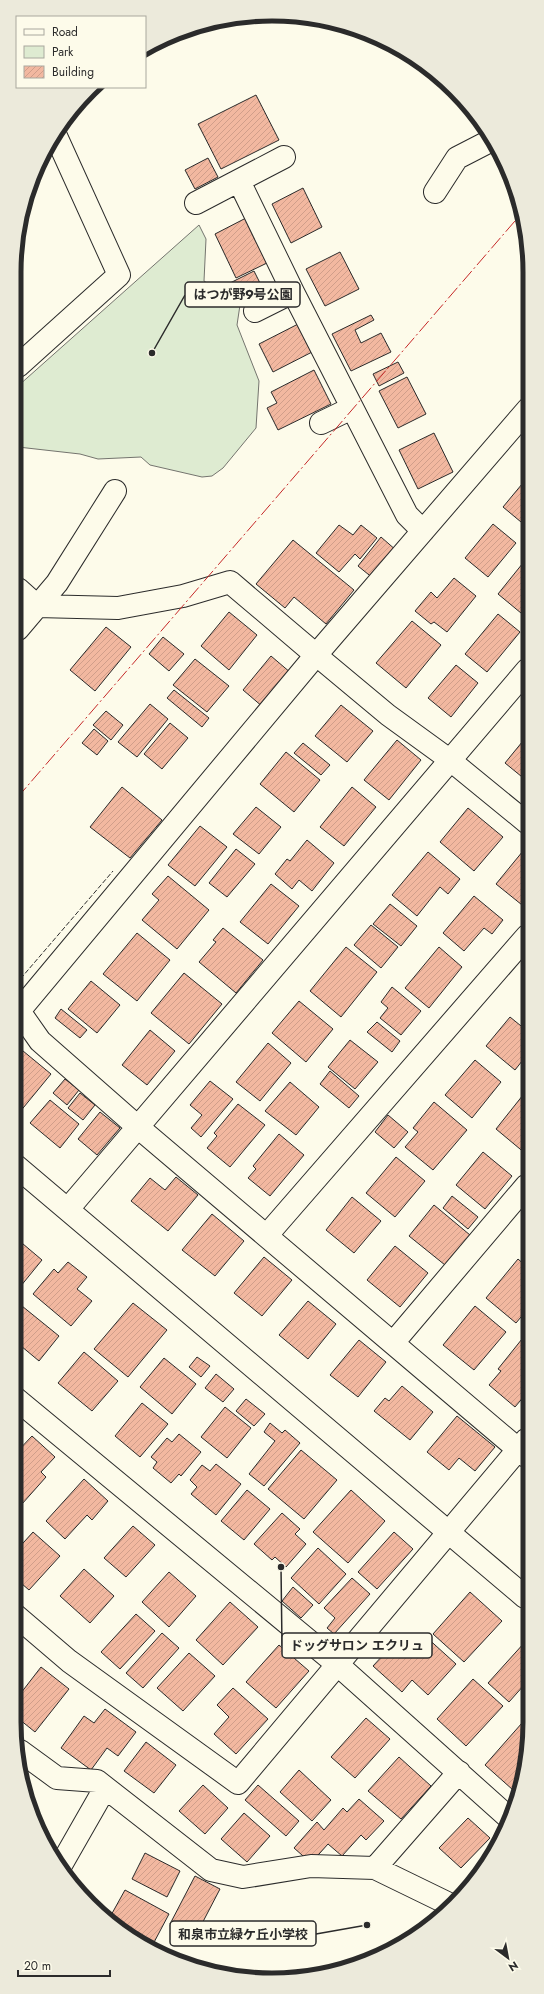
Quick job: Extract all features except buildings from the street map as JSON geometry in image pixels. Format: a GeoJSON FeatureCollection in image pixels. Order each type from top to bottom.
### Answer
{"type":"FeatureCollection","features":[{"type":"Feature","properties":{"kind":"street"},"geometry":{"type":"LineString","coordinates":[[21,363],[119,275],[58,141]]}},
{"type":"Feature","properties":{"kind":"street"},"geometry":{"type":"LineString","coordinates":[[435,192],[457,158],[487,143]]}},
{"type":"Feature","properties":{"kind":"street"},"geometry":{"type":"LineString","coordinates":[[196,203],[284,157]]}},
{"type":"Feature","properties":{"kind":"street"},"geometry":{"type":"LineString","coordinates":[[239,181],[293,292],[407,516],[423,530]]}},
{"type":"Feature","properties":{"kind":"street"},"geometry":{"type":"LineString","coordinates":[[256,311],[293,292]]}},
{"type":"Feature","properties":{"kind":"street"},"geometry":{"type":"LineString","coordinates":[[321,423],[352,408]]}},
{"type":"Feature","properties":{"kind":"street"},"geometry":{"type":"LineString","coordinates":[[21,1008],[316,655],[523,416]]}},
{"type":"Feature","properties":{"kind":"street"},"geometry":{"type":"LineString","coordinates":[[21,625],[57,583],[115,491]]}},
{"type":"Feature","properties":{"kind":"street"},"geometry":{"type":"LineString","coordinates":[[21,592],[37,606],[118,608],[183,596],[230,582],[388,715],[450,760],[523,820]]}},
{"type":"Feature","properties":{"kind":"street"},"geometry":{"type":"LineString","coordinates":[[68,1209],[139,1128],[523,675]]}},
{"type":"Feature","properties":{"kind":"street"},"geometry":{"type":"LineString","coordinates":[[267,1235],[523,941]]}},
{"type":"Feature","properties":{"kind":"street"},"geometry":{"type":"LineString","coordinates":[[21,1016],[40,1041],[139,1128],[393,1343],[523,1448],[448,1532],[238,1783],[69,1661],[21,1620]]}},
{"type":"Feature","properties":{"kind":"street"},"geometry":{"type":"LineString","coordinates":[[21,1170],[523,1595]]}},
{"type":"Feature","properties":{"kind":"street"},"geometry":{"type":"LineString","coordinates":[[393,1343],[523,1190]]}},
{"type":"Feature","properties":{"kind":"street"},"geometry":{"type":"LineString","coordinates":[[21,1403],[338,1665],[505,1815]]}},
{"type":"Feature","properties":{"kind":"street"},"geometry":{"type":"LineString","coordinates":[[23,1753],[57,1778],[96,1781],[211,1870],[243,1877],[311,1866],[375,1868],[446,1902]]}},
{"type":"Feature","properties":{"kind":"street"},"geometry":{"type":"LineString","coordinates":[[375,1868],[459,1772]]}},
{"type":"Feature","properties":{"kind":"street"},"geometry":{"type":"LineString","coordinates":[[63,1861],[104,1788]]}},
{"type":"Feature","properties":{"kind":"green space"},"geometry":{"type":"Polygon","coordinates":[[[199,225],[206,239],[204,281],[240,305],[237,325],[259,381],[256,428],[223,468],[212,476],[202,477],[150,465],[141,457],[98,459],[80,454],[21,447],[21,383],[199,225]]]}},
{"type":"Feature","properties":{"kind":"fence"},"geometry":{"type":"LineString","coordinates":[[21,978],[113,871]]}},
{"type":"Feature","properties":{"kind":"power"},"geometry":{"type":"LineString","coordinates":[[21,793],[517,219]]}},
{"type":"Feature","properties":{"kind":"place","name":"はつが野９号公園"},"geometry":{"type":"Point","coordinates":[152,353]}},
{"type":"Feature","properties":{"kind":"place","name":"ドッグサロン エクリュ"},"geometry":{"type":"Point","coordinates":[281,1567]}},
{"type":"Feature","properties":{"kind":"place","name":"和泉市立緑ケ丘小学校"},"geometry":{"type":"Point","coordinates":[367,1925]}}]}
